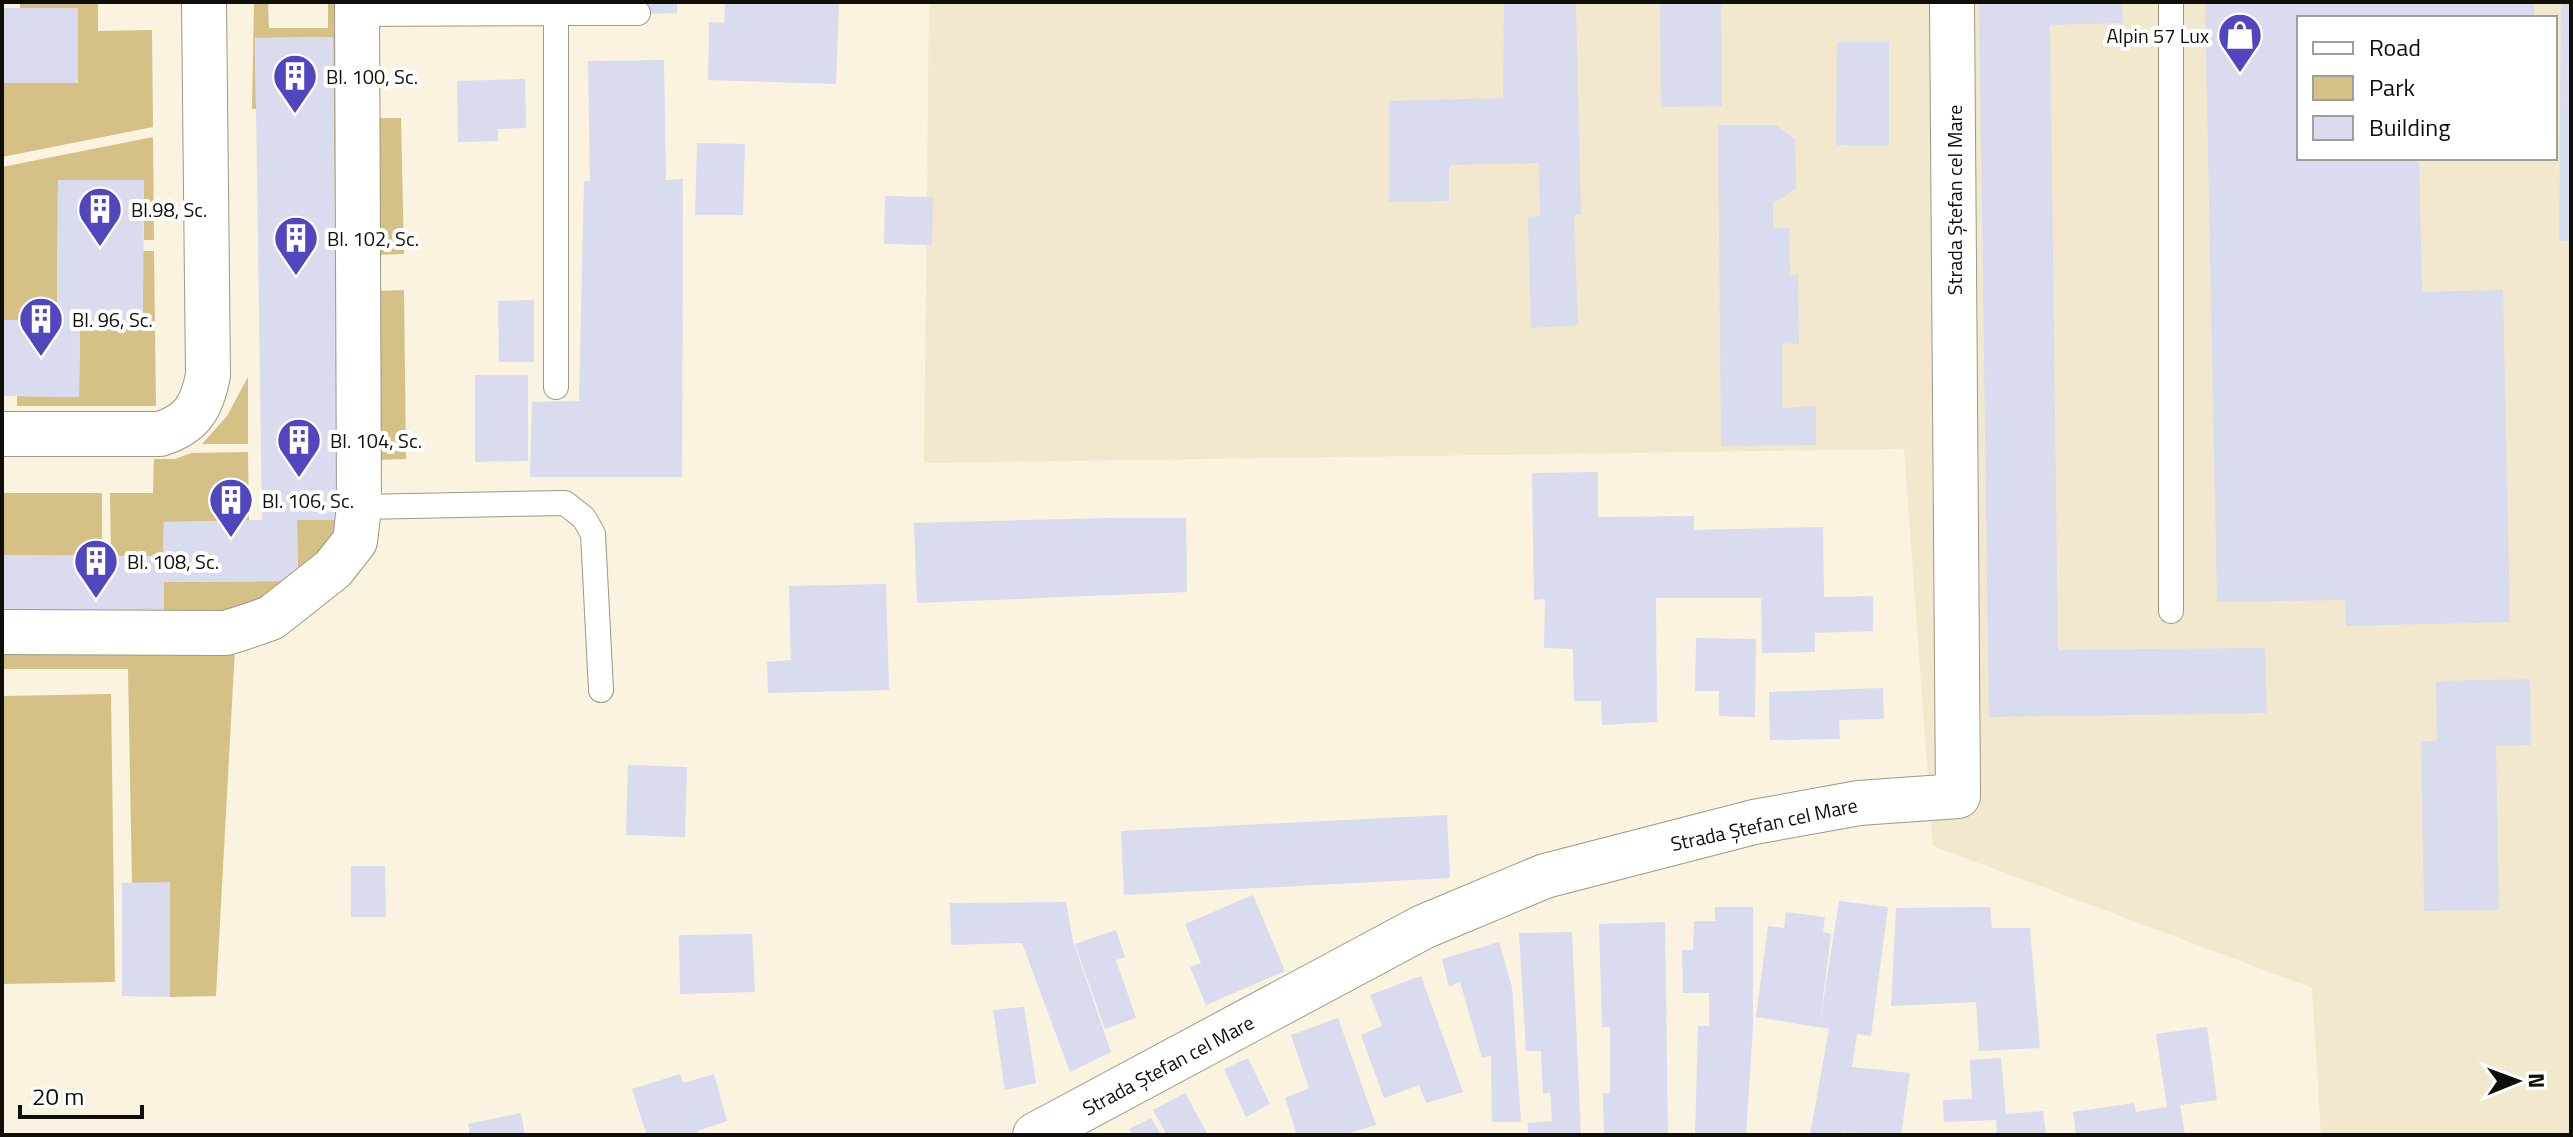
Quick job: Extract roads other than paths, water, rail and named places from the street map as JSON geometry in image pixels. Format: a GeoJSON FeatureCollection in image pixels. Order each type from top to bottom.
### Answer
{"type":"FeatureCollection","features":[{"type":"Feature","properties":{"kind":"street"},"geometry":{"type":"LineString","coordinates":[[2,434],[160,434],[179,428],[195,414],[204,396],[208,375],[204,2]]}},
{"type":"Feature","properties":{"kind":"street","name":"Strada Ștefan cel Mare"},"geometry":{"type":"LineString","coordinates":[[1035,1135],[1423,927],[1545,876],[1754,822],[1859,803],[1958,796],[1952,2]]}},
{"type":"Feature","properties":{"kind":"street"},"geometry":{"type":"LineString","coordinates":[[2,632],[226,633],[271,618],[333,569],[355,541],[359,507],[357,8]]}},
{"type":"Feature","properties":{"kind":"lane"},"geometry":{"type":"LineString","coordinates":[[2171,2],[2171,611]]}},
{"type":"Feature","properties":{"kind":"lane"},"geometry":{"type":"LineString","coordinates":[[357,8],[638,13]]}},
{"type":"Feature","properties":{"kind":"lane"},"geometry":{"type":"LineString","coordinates":[[556,13],[556,387]]}},
{"type":"Feature","properties":{"kind":"lane"},"geometry":{"type":"LineString","coordinates":[[359,507],[565,503],[584,518],[593,534],[601,690]]}},
{"type":"Feature","properties":{"kind":"place","name":"Alpin 57 Lux"},"geometry":{"type":"Point","coordinates":[2240,74]}},
{"type":"Feature","properties":{"kind":"place","name":"Bl. 100, Sc."},"geometry":{"type":"Point","coordinates":[295,115]}},
{"type":"Feature","properties":{"kind":"place","name":"Bl.98, Sc."},"geometry":{"type":"Point","coordinates":[100,248]}},
{"type":"Feature","properties":{"kind":"place","name":"Bl. 102, Sc."},"geometry":{"type":"Point","coordinates":[296,277]}},
{"type":"Feature","properties":{"kind":"place","name":"Bl. 96, Sc."},"geometry":{"type":"Point","coordinates":[41,358]}},
{"type":"Feature","properties":{"kind":"place","name":"Bl. 104, Sc."},"geometry":{"type":"Point","coordinates":[299,479]}},
{"type":"Feature","properties":{"kind":"place","name":"Bl. 106, Sc."},"geometry":{"type":"Point","coordinates":[231,539]}},
{"type":"Feature","properties":{"kind":"place","name":"Bl. 108, Sc."},"geometry":{"type":"Point","coordinates":[96,600]}}]}
